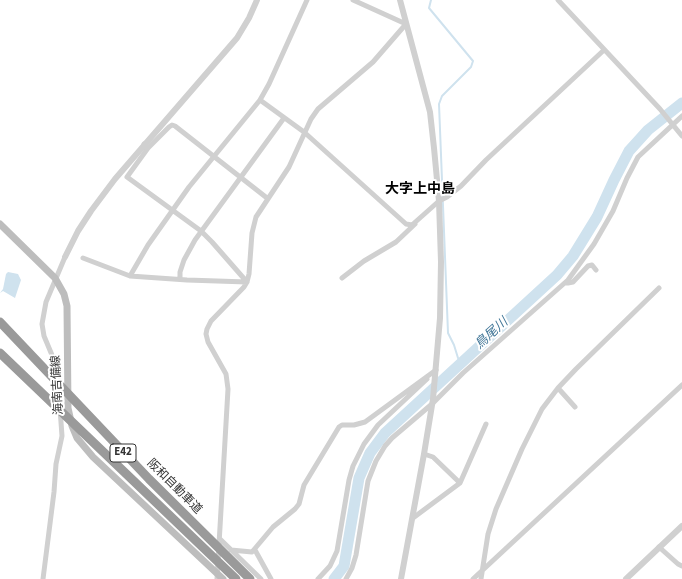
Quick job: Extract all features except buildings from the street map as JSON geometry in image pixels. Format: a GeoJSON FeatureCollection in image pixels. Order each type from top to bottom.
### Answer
{"type":"FeatureCollection","features":[{"type":"Feature","properties":{"kind":"highway","name":"阪和自動車道"},"geometry":{"type":"LineString","coordinates":[[0,322],[149,479],[250,579]]}},
{"type":"Feature","properties":{"kind":"highway","name":"阪和自動車道"},"geometry":{"type":"LineString","coordinates":[[0,353],[236,579]]}},
{"type":"Feature","properties":{"kind":"main road","name":"海南吉備線"},"geometry":{"type":"LineString","coordinates":[[0,224],[53,276],[62,288],[67,306],[68,408],[72,426],[78,438],[94,457],[217,576],[223,579]]}},
{"type":"Feature","properties":{"kind":"street"},"geometry":{"type":"LineString","coordinates":[[42,579],[54,492],[56,464],[62,436],[57,367],[42,331],[42,318],[53,276],[91,211],[115,179],[146,146],[232,45],[249,18],[257,0]]}},
{"type":"Feature","properties":{"kind":"street"},"geometry":{"type":"LineString","coordinates":[[130,276],[172,210],[260,100],[307,0]]}},
{"type":"Feature","properties":{"kind":"street"},"geometry":{"type":"LineString","coordinates":[[353,0],[406,24]]}},
{"type":"Feature","properties":{"kind":"street"},"geometry":{"type":"LineString","coordinates":[[400,0],[430,112],[439,201],[441,262],[440,318],[436,372],[424,454],[402,579]]}},
{"type":"Feature","properties":{"kind":"street"},"geometry":{"type":"LineString","coordinates":[[558,0],[672,122],[682,136]]}},
{"type":"Feature","properties":{"kind":"street"},"geometry":{"type":"LineString","coordinates":[[217,576],[228,389],[225,369],[208,342],[206,334],[207,329],[211,321],[247,282],[253,227],[256,217],[267,198],[289,167],[311,119],[318,109],[373,62],[406,24]]}},
{"type":"Feature","properties":{"kind":"street"},"geometry":{"type":"LineString","coordinates":[[342,278],[360,264],[396,242],[439,201],[447,197],[461,186],[486,160],[604,50]]}},
{"type":"Feature","properties":{"kind":"street"},"geometry":{"type":"LineString","coordinates":[[260,100],[304,132],[406,224],[415,224]]}},
{"type":"Feature","properties":{"kind":"street"},"geometry":{"type":"LineString","coordinates":[[346,579],[355,559],[366,488],[372,468],[388,442],[565,283],[594,244],[613,212],[627,178],[638,157],[672,122],[682,116]]}},
{"type":"Feature","properties":{"kind":"street"},"geometry":{"type":"LineString","coordinates":[[180,279],[182,265],[186,255],[240,177],[284,118]]}},
{"type":"Feature","properties":{"kind":"street"},"geometry":{"type":"LineString","coordinates":[[247,282],[212,242],[201,232],[127,177],[146,146],[172,125],[267,198]]}},
{"type":"Feature","properties":{"kind":"street"},"geometry":{"type":"LineString","coordinates":[[84,258],[130,276],[247,282]]}},
{"type":"Feature","properties":{"kind":"street"},"geometry":{"type":"LineString","coordinates":[[565,283],[573,282],[588,266],[592,265],[596,270]]}},
{"type":"Feature","properties":{"kind":"street"},"geometry":{"type":"LineString","coordinates":[[481,579],[481,571],[488,534],[505,487],[537,418],[558,388],[660,288]]}},
{"type":"Feature","properties":{"kind":"street"},"geometry":{"type":"LineString","coordinates":[[231,550],[252,552],[273,527],[297,507],[304,485],[339,427],[342,425],[354,425],[365,422],[436,372]]}},
{"type":"Feature","properties":{"kind":"street"},"geometry":{"type":"LineString","coordinates":[[318,579],[330,566],[337,551],[344,502],[349,480],[353,466],[364,444],[378,424],[436,372]]}},
{"type":"Feature","properties":{"kind":"street"},"geometry":{"type":"LineString","coordinates":[[473,579],[682,385]]}},
{"type":"Feature","properties":{"kind":"street"},"geometry":{"type":"LineString","coordinates":[[558,388],[575,407]]}},
{"type":"Feature","properties":{"kind":"street"},"geometry":{"type":"LineString","coordinates":[[413,518],[460,483],[486,424]]}},
{"type":"Feature","properties":{"kind":"street"},"geometry":{"type":"LineString","coordinates":[[424,454],[433,457],[460,483]]}},
{"type":"Feature","properties":{"kind":"street"},"geometry":{"type":"LineString","coordinates":[[626,579],[682,526]]}},
{"type":"Feature","properties":{"kind":"street"},"geometry":{"type":"LineString","coordinates":[[220,540],[261,579]]}},
{"type":"Feature","properties":{"kind":"street"},"geometry":{"type":"LineString","coordinates":[[660,547],[682,566]]}},
{"type":"Feature","properties":{"kind":"street"},"geometry":{"type":"LineString","coordinates":[[255,550],[271,579]]}},
{"type":"Feature","properties":{"kind":"water"},"geometry":{"type":"Polygon","coordinates":[[[8,272],[18,274],[21,280],[15,298],[3,291],[0,293],[3,289],[6,274],[8,272]]]}},
{"type":"Feature","properties":{"kind":"waterway"},"geometry":{"type":"LineString","coordinates":[[431,0],[429,8],[473,61],[471,67],[442,96],[439,104],[448,333],[461,363]]}},
{"type":"Feature","properties":{"kind":"waterway","name":"鳥尾川"},"geometry":{"type":"LineString","coordinates":[[334,579],[344,566],[359,478],[370,453],[385,433],[557,275],[573,256],[597,217],[629,151],[648,130],[682,103]]}},
{"type":"Feature","properties":{"kind":"district","name":"大字上中島"},"geometry":{"type":"Point","coordinates":[420,190]}}]}
